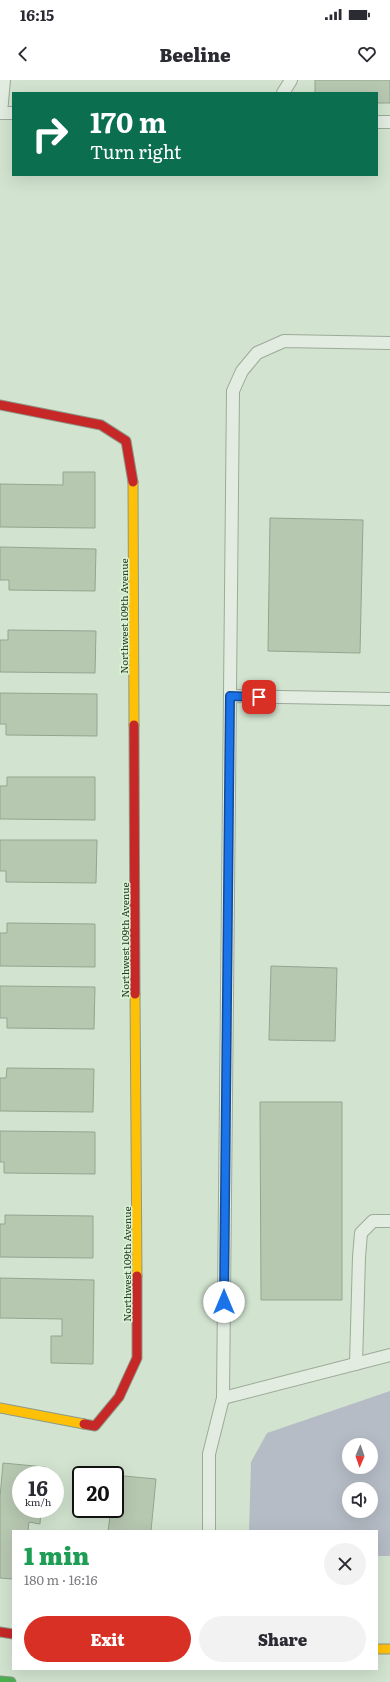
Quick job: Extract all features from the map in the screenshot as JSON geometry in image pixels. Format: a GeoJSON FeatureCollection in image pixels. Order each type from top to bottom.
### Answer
{"type":"FeatureCollection","features":[{"type":"Feature","properties":{"kind":"street","name":"Northwest 109th Avenue"},"geometry":{"type":"LineString","coordinates":[[0,405],[101,425],[126,441],[133,484],[137,1358],[119,1397],[95,1426],[0,1408]]}},
{"type":"Feature","properties":{"kind":"street"},"geometry":{"type":"LineString","coordinates":[[0,1632],[12,1634]]}},
{"type":"Feature","properties":{"kind":"street"},"geometry":{"type":"LineString","coordinates":[[378,1649],[390,1649]]}},
{"type":"Feature","properties":{"kind":"street"},"geometry":{"type":"LineString","coordinates":[[0,1681],[11,1682]]}},
{"type":"Feature","properties":{"kind":"lane"},"geometry":{"type":"LineString","coordinates":[[4,80],[5,113]]}},
{"type":"Feature","properties":{"kind":"lane"},"geometry":{"type":"LineString","coordinates":[[285,92],[291,80]]}},
{"type":"Feature","properties":{"kind":"lane"},"geometry":{"type":"LineString","coordinates":[[378,122],[390,122]]}},
{"type":"Feature","properties":{"kind":"lane"},"geometry":{"type":"LineString","coordinates":[[209,1530],[209,1454],[223,1398],[233,391],[242,371],[257,353],[284,341],[390,343]]}},
{"type":"Feature","properties":{"kind":"lane"},"geometry":{"type":"LineString","coordinates":[[230,696],[390,699]]}},
{"type":"Feature","properties":{"kind":"lane"},"geometry":{"type":"LineString","coordinates":[[356,1364],[358,1257],[361,1233],[373,1221],[390,1221]]}},
{"type":"Feature","properties":{"kind":"lane"},"geometry":{"type":"LineString","coordinates":[[223,1398],[390,1355]]}},
{"type":"Feature","properties":{"kind":"shaded area"},"geometry":{"type":"Polygon","coordinates":[[[390,1391],[390,1556],[378,1556],[378,1530],[249,1530],[251,1462],[267,1433],[390,1391]]]}},
{"type":"Feature","properties":{"kind":"building"},"geometry":{"type":"Polygon","coordinates":[[[315,80],[390,80],[390,103],[378,103],[378,92],[315,92],[315,80]]]}},
{"type":"Feature","properties":{"kind":"building"},"geometry":{"type":"Polygon","coordinates":[[[63,472],[95,472],[95,528],[0,527],[0,484],[63,485],[63,472]]]}},
{"type":"Feature","properties":{"kind":"building"},"geometry":{"type":"Polygon","coordinates":[[[270,518],[363,520],[360,653],[268,651],[270,518]]]}},
{"type":"Feature","properties":{"kind":"building"},"geometry":{"type":"Polygon","coordinates":[[[0,547],[96,549],[95,591],[9,590],[9,580],[0,580],[0,547]]]}},
{"type":"Feature","properties":{"kind":"building"},"geometry":{"type":"Polygon","coordinates":[[[8,630],[96,631],[95,673],[0,672],[0,640],[8,640],[8,630]]]}},
{"type":"Feature","properties":{"kind":"building"},"geometry":{"type":"Polygon","coordinates":[[[0,693],[97,694],[97,736],[6,735],[6,724],[0,724],[0,693]]]}},
{"type":"Feature","properties":{"kind":"building"},"geometry":{"type":"Polygon","coordinates":[[[7,777],[95,777],[95,820],[0,819],[0,786],[7,786],[7,777]]]}},
{"type":"Feature","properties":{"kind":"building"},"geometry":{"type":"Polygon","coordinates":[[[0,840],[97,840],[96,883],[6,882],[6,871],[0,871],[0,840]]]}},
{"type":"Feature","properties":{"kind":"building"},"geometry":{"type":"Polygon","coordinates":[[[7,923],[95,924],[95,967],[0,966],[0,933],[7,933],[7,923]]]}},
{"type":"Feature","properties":{"kind":"building"},"geometry":{"type":"Polygon","coordinates":[[[271,966],[337,968],[335,1041],[269,1040],[271,966]]]}},
{"type":"Feature","properties":{"kind":"building"},"geometry":{"type":"Polygon","coordinates":[[[0,986],[95,987],[94,1029],[7,1028],[7,1018],[0,1018],[0,986]]]}},
{"type":"Feature","properties":{"kind":"building"},"geometry":{"type":"Polygon","coordinates":[[[7,1068],[94,1069],[93,1112],[0,1111],[0,1078],[6,1078],[7,1068]]]}},
{"type":"Feature","properties":{"kind":"building"},"geometry":{"type":"Polygon","coordinates":[[[260,1102],[342,1102],[342,1300],[261,1300],[260,1102]]]}},
{"type":"Feature","properties":{"kind":"building"},"geometry":{"type":"Polygon","coordinates":[[[0,1131],[95,1132],[95,1174],[4,1173],[4,1162],[0,1162],[0,1131]]]}},
{"type":"Feature","properties":{"kind":"building"},"geometry":{"type":"Polygon","coordinates":[[[5,1215],[93,1216],[93,1258],[0,1257],[0,1224],[5,1224],[5,1215]]]}},
{"type":"Feature","properties":{"kind":"building"},"geometry":{"type":"Polygon","coordinates":[[[0,1278],[94,1280],[93,1364],[51,1363],[51,1336],[62,1336],[62,1319],[0,1318],[0,1278]]]}},
{"type":"Feature","properties":{"kind":"building"},"geometry":{"type":"Polygon","coordinates":[[[3,1463],[34,1466],[12,1466],[12,1518],[40,1518],[40,1524],[29,1522],[28,1530],[12,1530],[12,1579],[0,1578],[0,1497],[3,1463]]]}},
{"type":"Feature","properties":{"kind":"building"},"geometry":{"type":"Polygon","coordinates":[[[124,1476],[156,1479],[151,1530],[108,1530],[110,1518],[124,1518],[124,1476]]]}},
{"type":"Feature","properties":{"kind":"traffic: fast"},"geometry":{"type":"LineString","coordinates":[[0,1681],[11,1682]]}},
{"type":"Feature","properties":{"kind":"traffic: slow"},"geometry":{"type":"LineString","coordinates":[[133,482],[134,725]]}},
{"type":"Feature","properties":{"kind":"traffic: slow"},"geometry":{"type":"LineString","coordinates":[[135,994],[137,1276]]}},
{"type":"Feature","properties":{"kind":"traffic: slow"},"geometry":{"type":"LineString","coordinates":[[0,1408],[84,1424]]}},
{"type":"Feature","properties":{"kind":"traffic: slow"},"geometry":{"type":"LineString","coordinates":[[378,1649],[390,1649]]}},
{"type":"Feature","properties":{"kind":"traffic: jam"},"geometry":{"type":"LineString","coordinates":[[0,405],[101,425],[126,441],[133,482]]}},
{"type":"Feature","properties":{"kind":"traffic: jam"},"geometry":{"type":"LineString","coordinates":[[134,725],[135,994]]}},
{"type":"Feature","properties":{"kind":"traffic: jam"},"geometry":{"type":"LineString","coordinates":[[84,1424],[95,1426],[119,1397],[137,1358],[137,1276]]}},
{"type":"Feature","properties":{"kind":"traffic: jam"},"geometry":{"type":"LineString","coordinates":[[0,1632],[12,1634]]}},
{"type":"Feature","properties":{"kind":"route"},"geometry":{"type":"LineString","coordinates":[[224,1302],[230,696],[259,697]]}}]}
